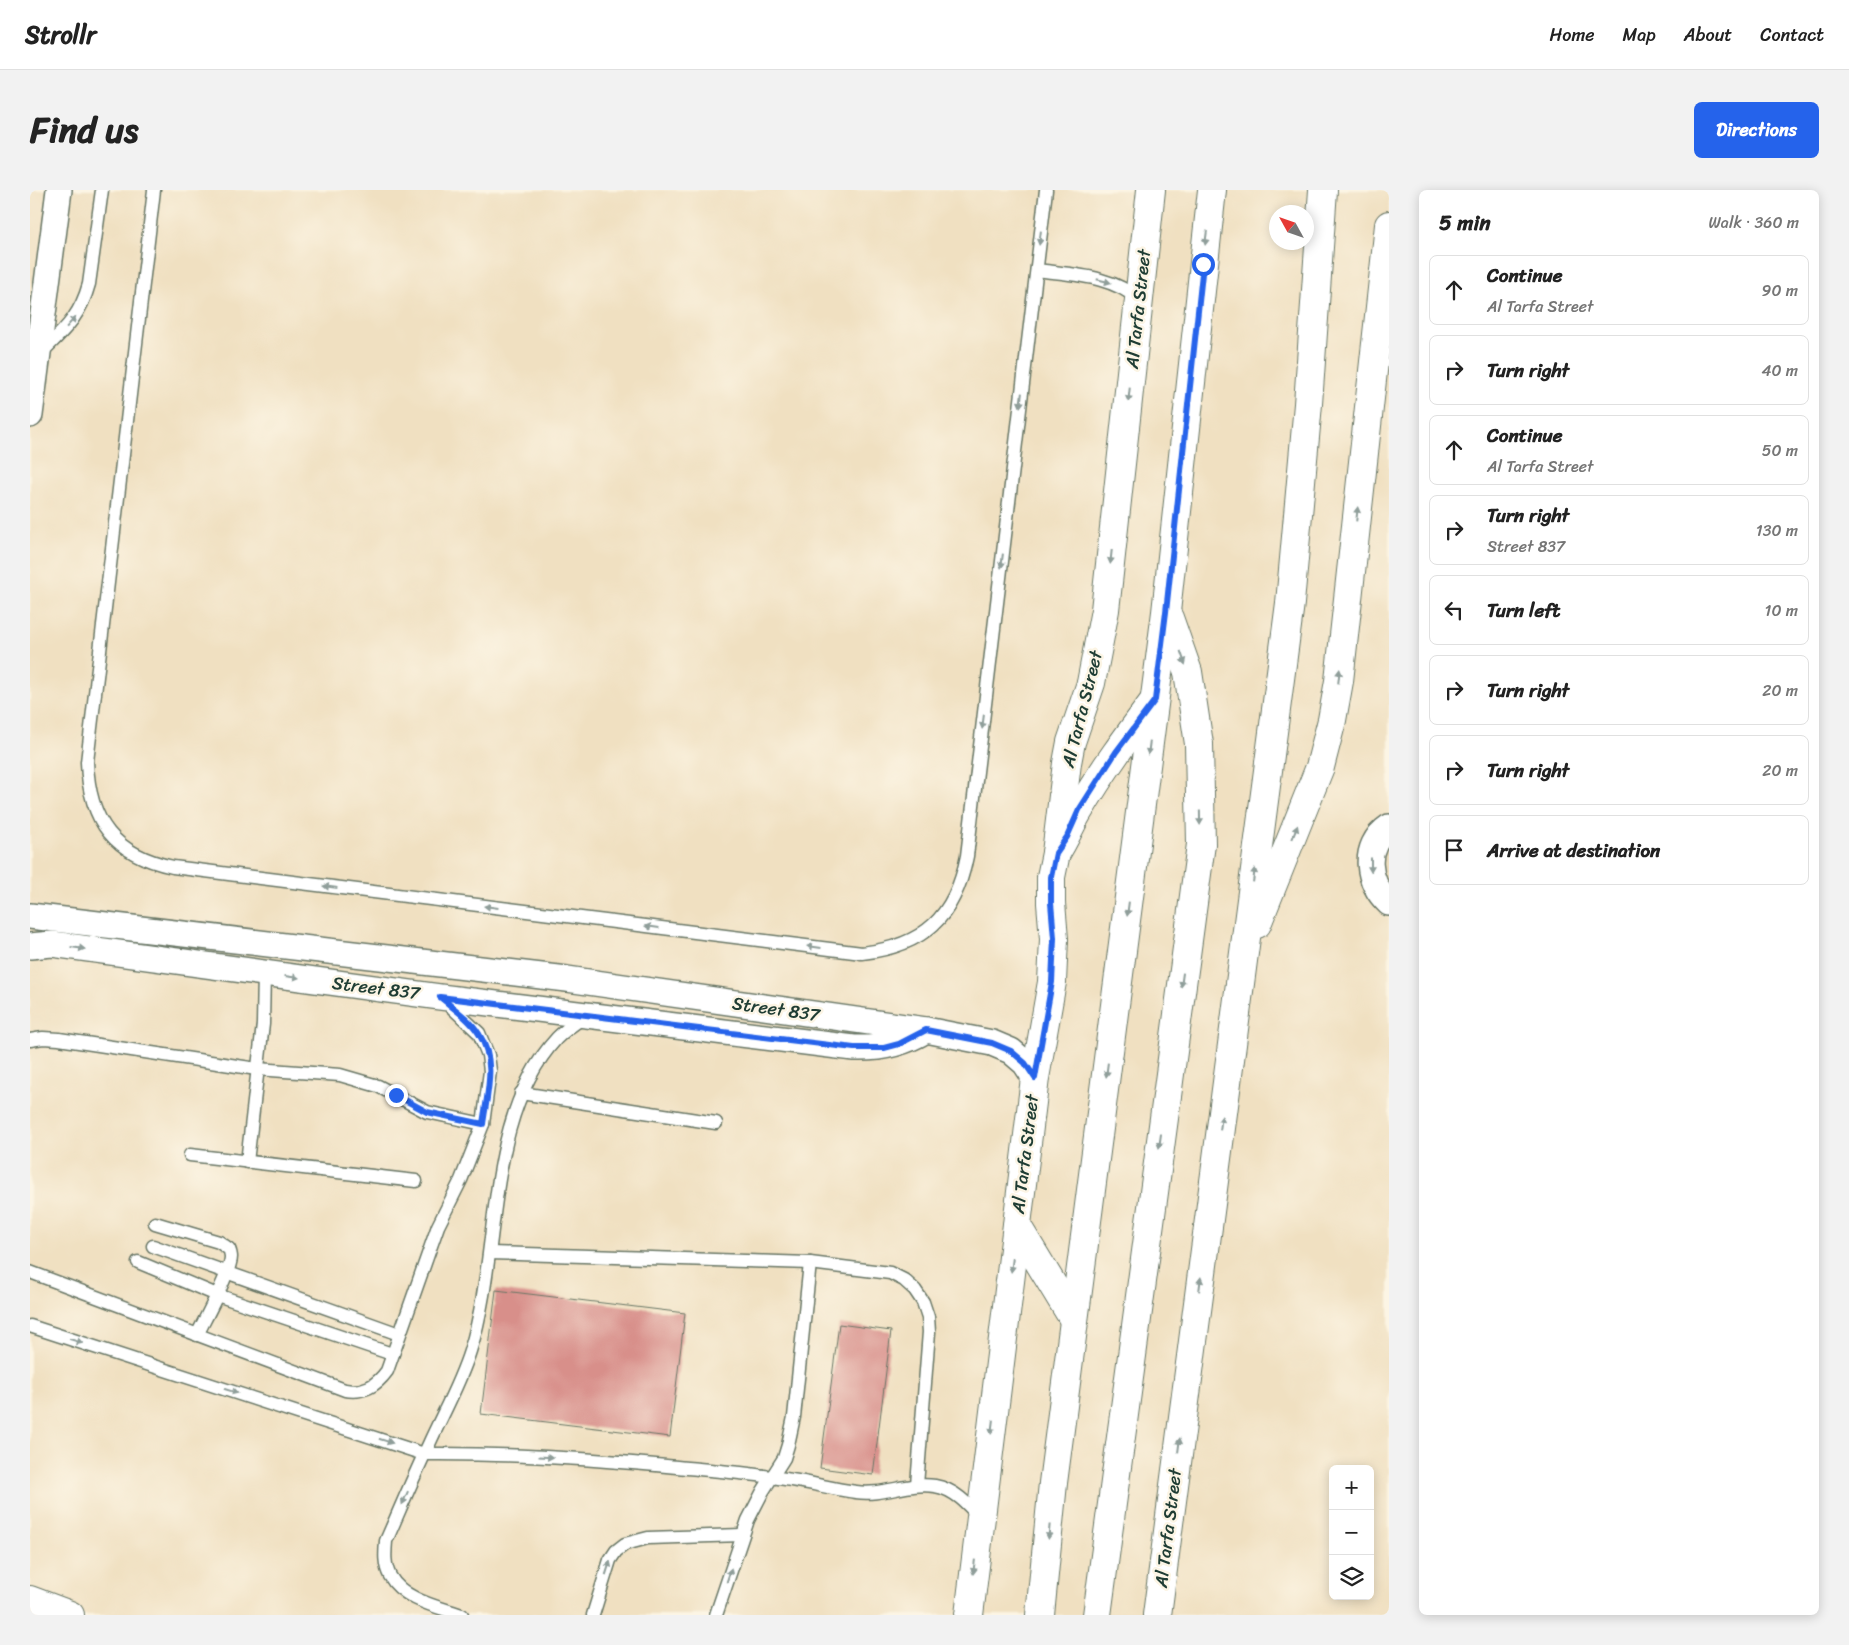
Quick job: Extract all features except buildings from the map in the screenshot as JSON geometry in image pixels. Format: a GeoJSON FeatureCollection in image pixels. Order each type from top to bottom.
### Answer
{"type":"FeatureCollection","features":[{"type":"Feature","properties":{"kind":"main road","name":"Al Tarfa Street"},"geometry":{"type":"LineString","coordinates":[[969,1615],[1035,1078],[1052,982],[1054,938],[1051,877],[1071,742],[1091,683],[1105,610],[1151,190]]}},
{"type":"Feature","properties":{"kind":"main road"},"geometry":{"type":"LineString","coordinates":[[1039,1610],[1053,1483],[1166,612],[1212,190]]}},
{"type":"Feature","properties":{"kind":"main road","name":"Al Tarfa Street"},"geometry":{"type":"LineString","coordinates":[[1157,1615],[1290,603],[1308,404],[1323,190]]}},
{"type":"Feature","properties":{"kind":"main road"},"geometry":{"type":"LineString","coordinates":[[1243,958],[1320,767],[1332,720],[1339,681],[1389,225]]}},
{"type":"Feature","properties":{"kind":"main road"},"geometry":{"type":"LineString","coordinates":[[1097,1615],[1200,844],[1199,744],[1188,672],[1166,612]]}},
{"type":"Feature","properties":{"kind":"main road"},"geometry":{"type":"LineString","coordinates":[[1056,853],[1067,837],[1079,810],[1116,752],[1155,700]]}},
{"type":"Feature","properties":{"kind":"main road"},"geometry":{"type":"LineString","coordinates":[[1017,1226],[1074,1320]]}},
{"type":"Feature","properties":{"kind":"main road"},"geometry":{"type":"LineString","coordinates":[[30,1600],[70,1615]]}},
{"type":"Feature","properties":{"kind":"street"},"geometry":{"type":"LineString","coordinates":[[30,415],[59,190]]}},
{"type":"Feature","properties":{"kind":"street"},"geometry":{"type":"LineString","coordinates":[[1389,826],[1377,840],[1371,853],[1370,867],[1373,881],[1379,894],[1389,904]]}},
{"type":"Feature","properties":{"kind":"street","name":"Street 837"},"geometry":{"type":"LineString","coordinates":[[30,916],[568,979],[926,1030],[971,1038],[1011,1051],[1025,1063],[1035,1078]]}},
{"type":"Feature","properties":{"kind":"street","name":"Street 837"},"geometry":{"type":"LineString","coordinates":[[30,946],[52,944],[440,997],[869,1049],[899,1044],[926,1030]]}},
{"type":"Feature","properties":{"kind":"lane"},"geometry":{"type":"LineString","coordinates":[[38,357],[76,316],[84,300],[89,284],[102,190]]}},
{"type":"Feature","properties":{"kind":"lane"},"geometry":{"type":"LineString","coordinates":[[154,190],[87,762],[88,784],[93,805],[102,824],[116,840],[133,854],[153,863],[173,868],[862,953],[884,950],[906,943],[925,932],[942,917],[954,898],[963,878],[1046,190]]}},
{"type":"Feature","properties":{"kind":"lane"},"geometry":{"type":"LineString","coordinates":[[1037,270],[1103,280],[1131,292],[1139,300]]}},
{"type":"Feature","properties":{"kind":"lane"},"geometry":{"type":"LineString","coordinates":[[247,1162],[263,1024],[264,974]]}},
{"type":"Feature","properties":{"kind":"lane"},"geometry":{"type":"LineString","coordinates":[[30,1272],[345,1390],[355,1392],[374,1386],[387,1371],[438,1226],[462,1180],[483,1124],[490,1071],[485,1043],[470,1023],[440,997]]}},
{"type":"Feature","properties":{"kind":"lane"},"geometry":{"type":"LineString","coordinates":[[462,1615],[418,1599],[402,1590],[390,1576],[385,1559],[386,1541],[470,1353],[483,1300],[503,1160],[510,1128],[521,1093],[539,1062],[558,1037],[586,1015]]}},
{"type":"Feature","properties":{"kind":"lane"},"geometry":{"type":"LineString","coordinates":[[30,1040],[43,1038],[59,1039],[257,1069],[340,1075],[378,1086],[427,1112],[483,1124]]}},
{"type":"Feature","properties":{"kind":"lane"},"geometry":{"type":"LineString","coordinates":[[521,1093],[716,1123]]}},
{"type":"Feature","properties":{"kind":"lane"},"geometry":{"type":"LineString","coordinates":[[190,1155],[416,1181]]}},
{"type":"Feature","properties":{"kind":"lane"},"geometry":{"type":"LineString","coordinates":[[155,1223],[225,1244],[230,1249],[232,1256],[226,1273],[197,1334]]}},
{"type":"Feature","properties":{"kind":"lane"},"geometry":{"type":"LineString","coordinates":[[153,1246],[399,1334]]}},
{"type":"Feature","properties":{"kind":"lane"},"geometry":{"type":"LineString","coordinates":[[490,1253],[810,1263],[890,1273],[904,1280],[915,1290],[923,1302],[928,1317],[929,1332],[917,1485]]}},
{"type":"Feature","properties":{"kind":"lane"},"geometry":{"type":"LineString","coordinates":[[138,1262],[217,1295],[392,1354]]}},
{"type":"Feature","properties":{"kind":"lane"},"geometry":{"type":"LineString","coordinates":[[716,1615],[742,1535],[753,1510],[784,1458],[792,1433],[810,1263]]}},
{"type":"Feature","properties":{"kind":"lane"},"geometry":{"type":"LineString","coordinates":[[30,1326],[424,1454],[470,1453],[585,1458],[772,1477],[838,1490],[865,1493],[917,1485],[936,1486],[956,1494],[980,1518]]}},
{"type":"Feature","properties":{"kind":"lane"},"geometry":{"type":"LineString","coordinates":[[593,1615],[610,1560],[616,1551],[625,1544],[648,1538],[742,1535]]}},
{"type":"Feature","properties":{"kind":"route"},"geometry":{"type":"LineString","coordinates":[[396,1095],[427,1112],[483,1124],[490,1071],[485,1043],[470,1023],[440,997],[854,1048],[884,1048],[913,1038],[926,1030],[992,1043],[1011,1051],[1025,1063],[1035,1078],[1052,982],[1054,938],[1051,877],[1056,853],[1067,837],[1079,810],[1116,752],[1155,700],[1203,264]]}}]}
